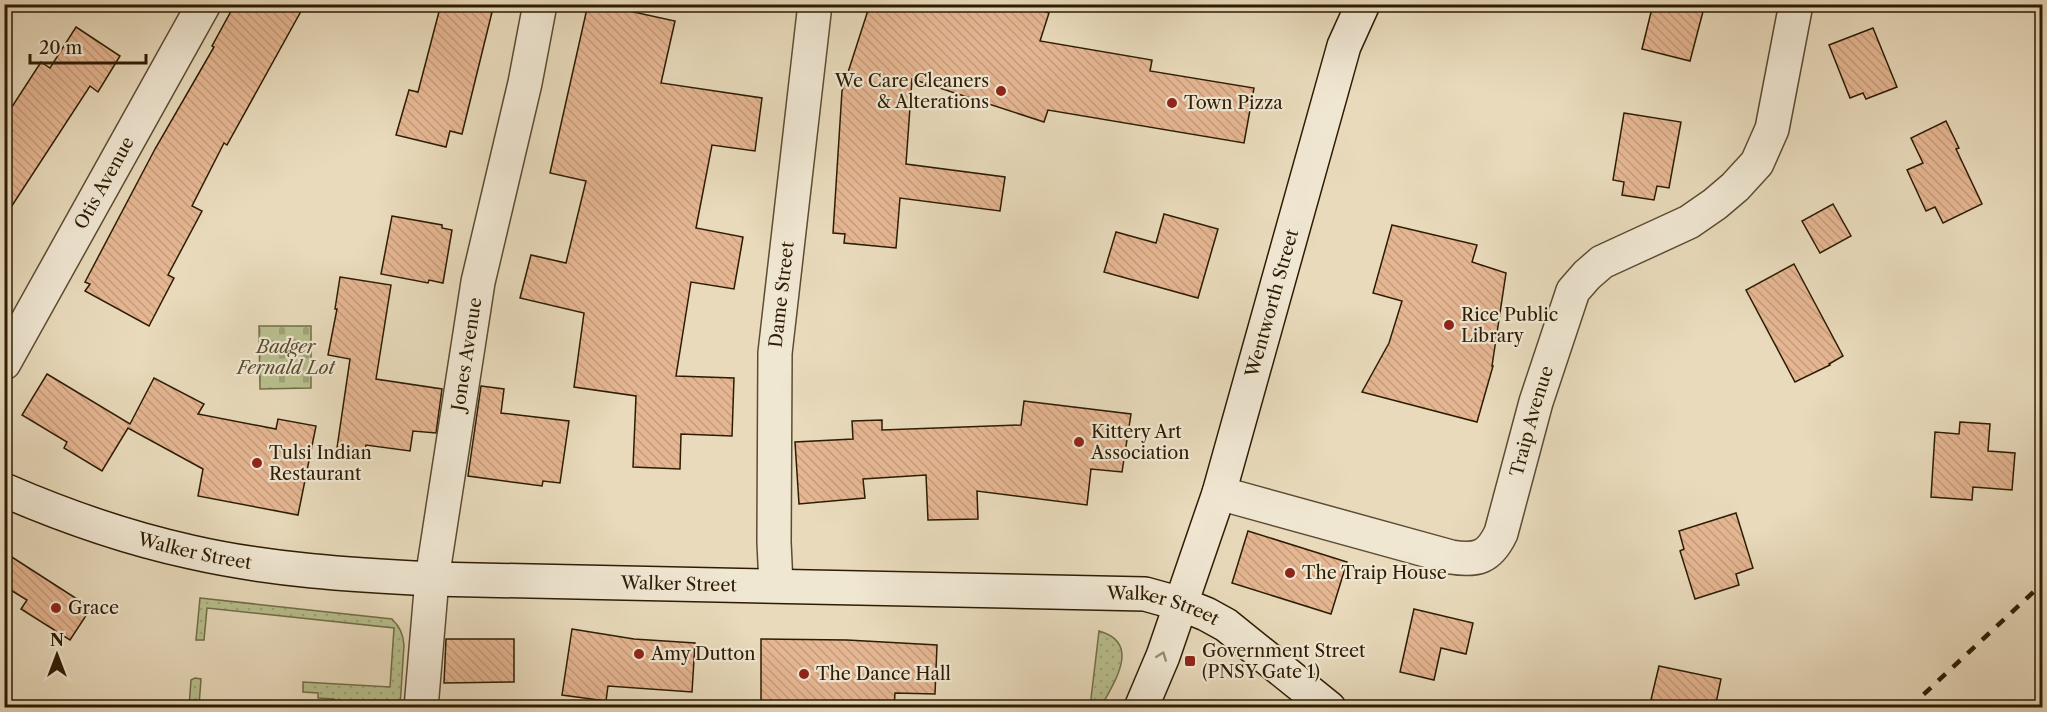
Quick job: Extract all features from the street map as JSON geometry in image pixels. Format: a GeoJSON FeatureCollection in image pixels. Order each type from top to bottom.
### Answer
{"type":"FeatureCollection","features":[{"type":"Feature","properties":{"kind":"street","name":"Otis Avenue"},"geometry":{"type":"LineString","coordinates":[[4,363],[204,4]]}},
{"type":"Feature","properties":{"kind":"street","name":"Jones Avenue"},"geometry":{"type":"LineString","coordinates":[[421,708],[432,579],[478,282],[525,82],[540,4]]}},
{"type":"Feature","properties":{"kind":"street","name":"Dame Street"},"geometry":{"type":"LineString","coordinates":[[776,585],[774,542],[775,353],[815,4]]}},
{"type":"Feature","properties":{"kind":"street","name":"Wentworth Street"},"geometry":{"type":"LineString","coordinates":[[1141,708],[1163,656],[1219,493],[1344,46],[1364,4]]}},
{"type":"Feature","properties":{"kind":"street","name":"Traip Avenue"},"geometry":{"type":"LineString","coordinates":[[1219,493],[1451,557],[1466,560],[1476,558],[1491,550],[1501,533],[1536,402],[1573,291],[1602,262],[1689,222],[1715,204],[1735,187],[1757,163],[1772,129],[1796,4]]}},
{"type":"Feature","properties":{"kind":"street","name":"Walker Street"},"geometry":{"type":"LineString","coordinates":[[4,490],[113,531],[192,552],[362,576],[1145,594],[1181,604],[1206,614],[1226,626],[1329,708]]}},
{"type":"Feature","properties":{"kind":"green space","name":"Badger Fernald Lot"},"geometry":{"type":"Polygon","coordinates":[[[259,326],[311,326],[311,388],[260,389],[259,326]]]}},
{"type":"Feature","properties":{"kind":"green space"},"geometry":{"type":"Polygon","coordinates":[[[200,598],[392,619],[401,631],[404,645],[400,707],[334,707],[334,699],[318,698],[318,693],[303,692],[303,682],[390,687],[394,628],[207,608],[204,640],[196,640],[200,598]]]}},
{"type":"Feature","properties":{"kind":"green space"},"geometry":{"type":"Polygon","coordinates":[[[1099,631],[1112,637],[1119,644],[1122,654],[1121,664],[1101,707],[1090,707],[1099,631]]]}},
{"type":"Feature","properties":{"kind":"green space"},"geometry":{"type":"Polygon","coordinates":[[[201,679],[199,706],[209,707],[189,707],[191,680],[201,679]]]}},
{"type":"Feature","properties":{"kind":"building"},"geometry":{"type":"Polygon","coordinates":[[[235,4],[305,4],[227,145],[224,143],[192,206],[202,211],[168,275],[174,278],[149,326],[85,291],[90,284],[85,282],[155,149],[214,47],[212,46],[235,4]]]}},
{"type":"Feature","properties":{"kind":"building"},"geometry":{"type":"Polygon","coordinates":[[[441,4],[494,4],[462,134],[450,131],[446,147],[396,135],[409,90],[418,92],[441,4]]]}},
{"type":"Feature","properties":{"kind":"building"},"geometry":{"type":"Polygon","coordinates":[[[588,4],[675,21],[661,83],[762,98],[755,151],[712,145],[696,228],[743,237],[734,289],[691,282],[676,376],[734,378],[732,436],[681,434],[680,469],[633,467],[636,396],[574,387],[584,313],[520,298],[531,255],[566,263],[586,181],[550,173],[588,4]]]}},
{"type":"Feature","properties":{"kind":"building"},"geometry":{"type":"Polygon","coordinates":[[[870,4],[1023,4],[1049,13],[1040,41],[1152,60],[1150,71],[1254,88],[1244,143],[1048,110],[1044,122],[912,79],[906,164],[1005,177],[1000,211],[900,198],[896,248],[844,243],[845,234],[833,233],[842,91],[870,4]]]}},
{"type":"Feature","properties":{"kind":"building"},"geometry":{"type":"Polygon","coordinates":[[[1653,4],[1705,4],[1690,61],[1642,49],[1653,4]]]}},
{"type":"Feature","properties":{"kind":"building"},"geometry":{"type":"Polygon","coordinates":[[[76,27],[120,56],[98,92],[90,86],[4,218],[4,119],[41,62],[50,68],[76,27]]]}},
{"type":"Feature","properties":{"kind":"building"},"geometry":{"type":"Polygon","coordinates":[[[1873,28],[1897,87],[1866,99],[1863,93],[1850,98],[1829,45],[1873,28]]]}},
{"type":"Feature","properties":{"kind":"building"},"geometry":{"type":"Polygon","coordinates":[[[1624,113],[1681,122],[1669,188],[1657,186],[1654,200],[1622,195],[1624,182],[1613,180],[1624,113]]]}},
{"type":"Feature","properties":{"kind":"building"},"geometry":{"type":"Polygon","coordinates":[[[1946,121],[1959,148],[1956,149],[1982,204],[1943,223],[1935,207],[1926,211],[1907,170],[1923,163],[1911,138],[1946,121]]]}},
{"type":"Feature","properties":{"kind":"building"},"geometry":{"type":"Polygon","coordinates":[[[1833,204],[1851,236],[1820,253],[1802,221],[1833,204]]]}},
{"type":"Feature","properties":{"kind":"building"},"geometry":{"type":"Polygon","coordinates":[[[1164,214],[1218,229],[1198,298],[1104,272],[1116,232],[1156,243],[1164,214]]]}},
{"type":"Feature","properties":{"kind":"building"},"geometry":{"type":"Polygon","coordinates":[[[392,216],[442,225],[442,228],[452,230],[443,283],[429,280],[428,283],[381,274],[392,216]]]}},
{"type":"Feature","properties":{"kind":"building","name":"Rice Public Library"},"geometry":{"type":"Polygon","coordinates":[[[1392,225],[1477,245],[1472,262],[1506,273],[1493,366],[1477,422],[1362,392],[1389,343],[1402,301],[1373,293],[1392,225]]]}},
{"type":"Feature","properties":{"kind":"building"},"geometry":{"type":"Polygon","coordinates":[[[1794,264],[1843,356],[1795,382],[1746,290],[1794,264]]]}},
{"type":"Feature","properties":{"kind":"building"},"geometry":{"type":"Polygon","coordinates":[[[340,277],[391,285],[376,379],[442,389],[436,433],[413,431],[410,451],[366,445],[365,453],[337,448],[350,359],[328,355],[337,309],[335,309],[340,277]]]}},
{"type":"Feature","properties":{"kind":"building"},"geometry":{"type":"Polygon","coordinates":[[[47,374],[130,424],[154,378],[204,404],[198,414],[276,429],[278,419],[316,426],[298,515],[198,496],[203,469],[128,428],[102,471],[64,448],[67,442],[22,415],[47,374]]]}},
{"type":"Feature","properties":{"kind":"building"},"geometry":{"type":"Polygon","coordinates":[[[481,386],[504,389],[501,413],[569,421],[560,483],[543,481],[542,486],[468,476],[481,386]]]}},
{"type":"Feature","properties":{"kind":"building"},"geometry":{"type":"Polygon","coordinates":[[[1024,401],[1131,414],[1122,472],[1091,469],[1087,505],[977,491],[978,519],[928,520],[926,475],[863,479],[865,498],[799,504],[795,442],[853,439],[852,421],[882,420],[882,430],[1021,425],[1024,401]]]}},
{"type":"Feature","properties":{"kind":"building"},"geometry":{"type":"Polygon","coordinates":[[[1960,422],[1990,424],[1988,451],[2015,453],[2012,490],[1973,487],[1972,500],[1931,497],[1935,432],[1959,434],[1960,422]]]}},
{"type":"Feature","properties":{"kind":"building"},"geometry":{"type":"Polygon","coordinates":[[[1736,513],[1753,568],[1736,574],[1739,585],[1695,599],[1680,551],[1684,549],[1679,531],[1736,513]]]}},
{"type":"Feature","properties":{"kind":"building","name":"The Traip House"},"geometry":{"type":"Polygon","coordinates":[[[1248,531],[1347,562],[1331,614],[1232,583],[1248,531]]]}},
{"type":"Feature","properties":{"kind":"building","name":"Grace"},"geometry":{"type":"Polygon","coordinates":[[[4,552],[91,608],[70,640],[21,609],[27,600],[4,586],[4,552]]]}},
{"type":"Feature","properties":{"kind":"building"},"geometry":{"type":"Polygon","coordinates":[[[1414,609],[1473,623],[1466,654],[1441,648],[1434,680],[1400,672],[1414,609]]]}},
{"type":"Feature","properties":{"kind":"building"},"geometry":{"type":"Polygon","coordinates":[[[572,629],[634,639],[695,643],[692,692],[608,686],[606,701],[562,695],[572,629]]]}},
{"type":"Feature","properties":{"kind":"building"},"geometry":{"type":"Polygon","coordinates":[[[446,639],[514,639],[514,682],[444,683],[446,639]]]}},
{"type":"Feature","properties":{"kind":"building"},"geometry":{"type":"Polygon","coordinates":[[[761,639],[847,640],[937,645],[935,694],[895,693],[894,708],[761,708],[761,639]]]}},
{"type":"Feature","properties":{"kind":"building"},"geometry":{"type":"Polygon","coordinates":[[[1659,666],[1721,679],[1715,708],[1649,708],[1659,666]]]}},
{"type":"Feature","properties":{"kind":"railway"},"geometry":{"type":"LineString","coordinates":[[1909,708],[2042,584]]}},
{"type":"Feature","properties":{"kind":"place","name":"We Care Cleaners & Alterations"},"geometry":{"type":"Point","coordinates":[1001,91]}},
{"type":"Feature","properties":{"kind":"place","name":"Town Pizza"},"geometry":{"type":"Point","coordinates":[1172,103]}},
{"type":"Feature","properties":{"kind":"place","name":"Rice Public Library"},"geometry":{"type":"Point","coordinates":[1449,325]}},
{"type":"Feature","properties":{"kind":"place","name":"Kittery Art Association"},"geometry":{"type":"Point","coordinates":[1079,442]}},
{"type":"Feature","properties":{"kind":"place","name":"Tulsi Indian Restaurant"},"geometry":{"type":"Point","coordinates":[257,463]}},
{"type":"Feature","properties":{"kind":"place","name":"The Traip House"},"geometry":{"type":"Point","coordinates":[1290,573]}},
{"type":"Feature","properties":{"kind":"place","name":"Grace"},"geometry":{"type":"Point","coordinates":[56,608]}},
{"type":"Feature","properties":{"kind":"place","name":"Amy Dutton"},"geometry":{"type":"Point","coordinates":[639,654]}},
{"type":"Feature","properties":{"kind":"place","name":"Government Street (PNSY Gate 1)"},"geometry":{"type":"Point","coordinates":[1190,661]}},
{"type":"Feature","properties":{"kind":"place","name":"The Dance Hall"},"geometry":{"type":"Point","coordinates":[804,674]}}]}
